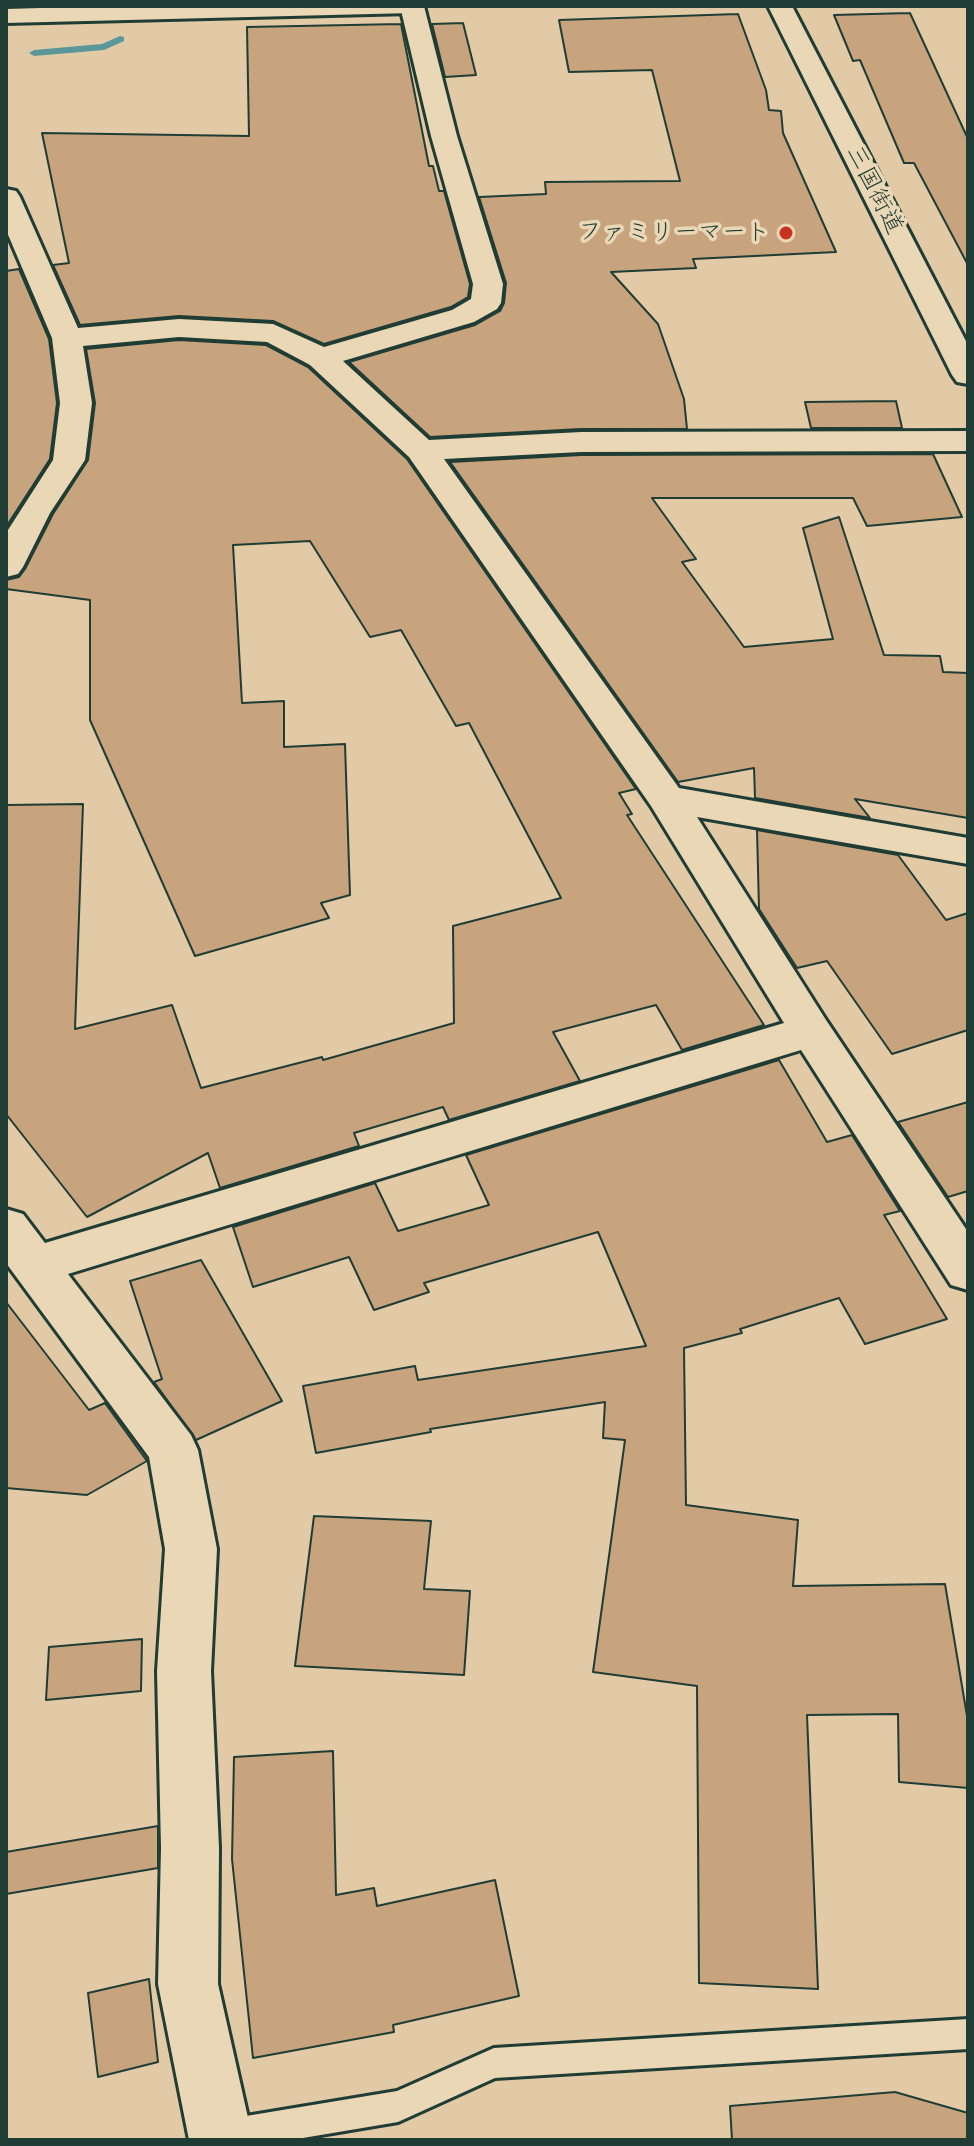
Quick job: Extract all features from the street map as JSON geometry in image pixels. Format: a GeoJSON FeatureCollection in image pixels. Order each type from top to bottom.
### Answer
{"type":"FeatureCollection","features":[{"type":"Feature","properties":{"kind":"main road"},"geometry":{"type":"LineString","coordinates":[[6,16],[182,9],[412,6],[444,136],[488,284],[486,303],[463,316],[321,358]]}},
{"type":"Feature","properties":{"kind":"main road","name":"三国街道"},"geometry":{"type":"LineString","coordinates":[[780,6],[968,375]]}},
{"type":"Feature","properties":{"kind":"main road"},"geometry":{"type":"LineString","coordinates":[[6,197],[67,338],[76,403],[69,460],[33,513],[6,567]]}},
{"type":"Feature","properties":{"kind":"main road"},"geometry":{"type":"LineString","coordinates":[[67,338],[179,328],[273,333],[321,358],[421,450],[666,799],[811,1031],[968,1271]]}},
{"type":"Feature","properties":{"kind":"main road"},"geometry":{"type":"LineString","coordinates":[[421,450],[581,442],[968,441]]}},
{"type":"Feature","properties":{"kind":"main road"},"geometry":{"type":"LineString","coordinates":[[666,799],[968,851]]}},
{"type":"Feature","properties":{"kind":"main road"},"geometry":{"type":"LineString","coordinates":[[221,2138],[188,1984],[190,1848],[184,1671],[191,1549],[173,1450],[21,1246],[811,1031]]}},
{"type":"Feature","properties":{"kind":"lane"},"geometry":{"type":"LineString","coordinates":[[221,2138],[398,2106],[494,2063],[968,2034]]}},
{"type":"Feature","properties":{"kind":"building"},"geometry":{"type":"Polygon","coordinates":[[[910,13],[968,139],[968,265],[914,163],[904,163],[860,60],[853,61],[834,15],[910,13]]]}},
{"type":"Feature","properties":{"kind":"building"},"geometry":{"type":"Polygon","coordinates":[[[738,14],[766,90],[769,110],[781,111],[783,133],[836,252],[693,259],[696,268],[611,272],[658,324],[684,399],[687,429],[581,429],[430,437],[349,362],[475,325],[500,311],[506,283],[479,197],[546,194],[545,182],[680,181],[652,70],[569,72],[559,20],[738,14]]]}},
{"type":"Feature","properties":{"kind":"building"},"geometry":{"type":"Polygon","coordinates":[[[463,23],[476,75],[445,77],[432,24],[463,23]]]}},
{"type":"Feature","properties":{"kind":"building"},"geometry":{"type":"Polygon","coordinates":[[[401,24],[429,166],[433,166],[439,191],[444,191],[470,284],[468,297],[451,307],[324,344],[273,321],[179,316],[80,325],[53,265],[69,263],[42,133],[249,136],[247,27],[401,24]]]}},
{"type":"Feature","properties":{"kind":"building"},"geometry":{"type":"Polygon","coordinates":[[[19,269],[49,339],[57,403],[50,459],[6,527],[6,271],[19,269]]]}},
{"type":"Feature","properties":{"kind":"building"},"geometry":{"type":"Polygon","coordinates":[[[179,340],[266,345],[308,367],[407,459],[636,789],[619,793],[632,814],[627,815],[764,1025],[682,1050],[656,1005],[553,1032],[580,1081],[449,1120],[443,1107],[354,1133],[359,1146],[220,1188],[208,1153],[87,1217],[6,1114],[6,805],[83,804],[75,1029],[172,1005],[201,1088],[322,1057],[323,1060],[454,1023],[453,926],[561,898],[469,723],[456,726],[401,630],[370,637],[310,541],[233,545],[242,703],[284,701],[284,747],[345,744],[350,895],[321,903],[329,918],[195,956],[90,720],[90,600],[6,589],[6,580],[19,577],[25,569],[53,514],[88,460],[95,403],[86,349],[179,340]]]}},
{"type":"Feature","properties":{"kind":"building"},"geometry":{"type":"Polygon","coordinates":[[[896,401],[902,428],[811,428],[805,402],[896,401]]]}},
{"type":"Feature","properties":{"kind":"building"},"geometry":{"type":"Polygon","coordinates":[[[933,454],[962,517],[867,526],[853,498],[652,498],[696,559],[682,562],[744,647],[833,639],[803,528],[839,517],[884,655],[940,656],[943,672],[968,673],[968,818],[855,799],[870,818],[755,798],[754,768],[678,782],[450,462],[581,455],[933,454]]]}},
{"type":"Feature","properties":{"kind":"building"},"geometry":{"type":"Polygon","coordinates":[[[757,830],[898,855],[946,920],[968,913],[968,1030],[892,1054],[827,961],[797,968],[759,909],[757,830]]]}},
{"type":"Feature","properties":{"kind":"building"},"geometry":{"type":"Polygon","coordinates":[[[779,1060],[827,1142],[852,1135],[900,1211],[884,1215],[947,1319],[865,1344],[839,1298],[740,1329],[742,1333],[684,1348],[686,1505],[798,1520],[793,1586],[945,1584],[968,1722],[968,1788],[899,1782],[898,1714],[807,1715],[818,1989],[699,1983],[697,1686],[593,1672],[625,1440],[603,1438],[605,1402],[430,1429],[431,1432],[316,1453],[303,1386],[415,1366],[418,1380],[646,1346],[598,1232],[424,1283],[429,1292],[374,1310],[349,1257],[253,1287],[233,1227],[375,1183],[398,1231],[489,1205],[466,1155],[779,1060]]]}},
{"type":"Feature","properties":{"kind":"building"},"geometry":{"type":"Polygon","coordinates":[[[968,1102],[968,1191],[948,1197],[898,1122],[968,1102]]]}},
{"type":"Feature","properties":{"kind":"building"},"geometry":{"type":"Polygon","coordinates":[[[201,1260],[282,1401],[196,1440],[154,1382],[162,1379],[130,1281],[201,1260]]]}},
{"type":"Feature","properties":{"kind":"building"},"geometry":{"type":"Polygon","coordinates":[[[6,1302],[89,1410],[105,1403],[147,1461],[87,1495],[6,1488],[6,1302]]]}},
{"type":"Feature","properties":{"kind":"building"},"geometry":{"type":"Polygon","coordinates":[[[314,1516],[431,1521],[424,1589],[470,1591],[464,1675],[295,1666],[314,1516]]]}},
{"type":"Feature","properties":{"kind":"building"},"geometry":{"type":"Polygon","coordinates":[[[142,1639],[141,1691],[46,1700],[49,1647],[142,1639]]]}},
{"type":"Feature","properties":{"kind":"building"},"geometry":{"type":"Polygon","coordinates":[[[333,1751],[336,1895],[374,1888],[377,1906],[495,1880],[519,1996],[393,2025],[394,2032],[253,2058],[232,1859],[234,1757],[333,1751]]]}},
{"type":"Feature","properties":{"kind":"building"},"geometry":{"type":"Polygon","coordinates":[[[158,1826],[158,1868],[6,1894],[6,1852],[158,1826]]]}},
{"type":"Feature","properties":{"kind":"building"},"geometry":{"type":"Polygon","coordinates":[[[149,1979],[158,2062],[98,2077],[88,1993],[149,1979]]]}},
{"type":"Feature","properties":{"kind":"building"},"geometry":{"type":"Polygon","coordinates":[[[895,2092],[968,2113],[968,2140],[732,2140],[730,2106],[895,2092]]]}},
{"type":"Feature","properties":{"kind":"waterway"},"geometry":{"type":"LineString","coordinates":[[34,53],[104,47],[120,39]]}},
{"type":"Feature","properties":{"kind":"place","name":"ファミリーマート"},"geometry":{"type":"Point","coordinates":[786,233]}}]}
